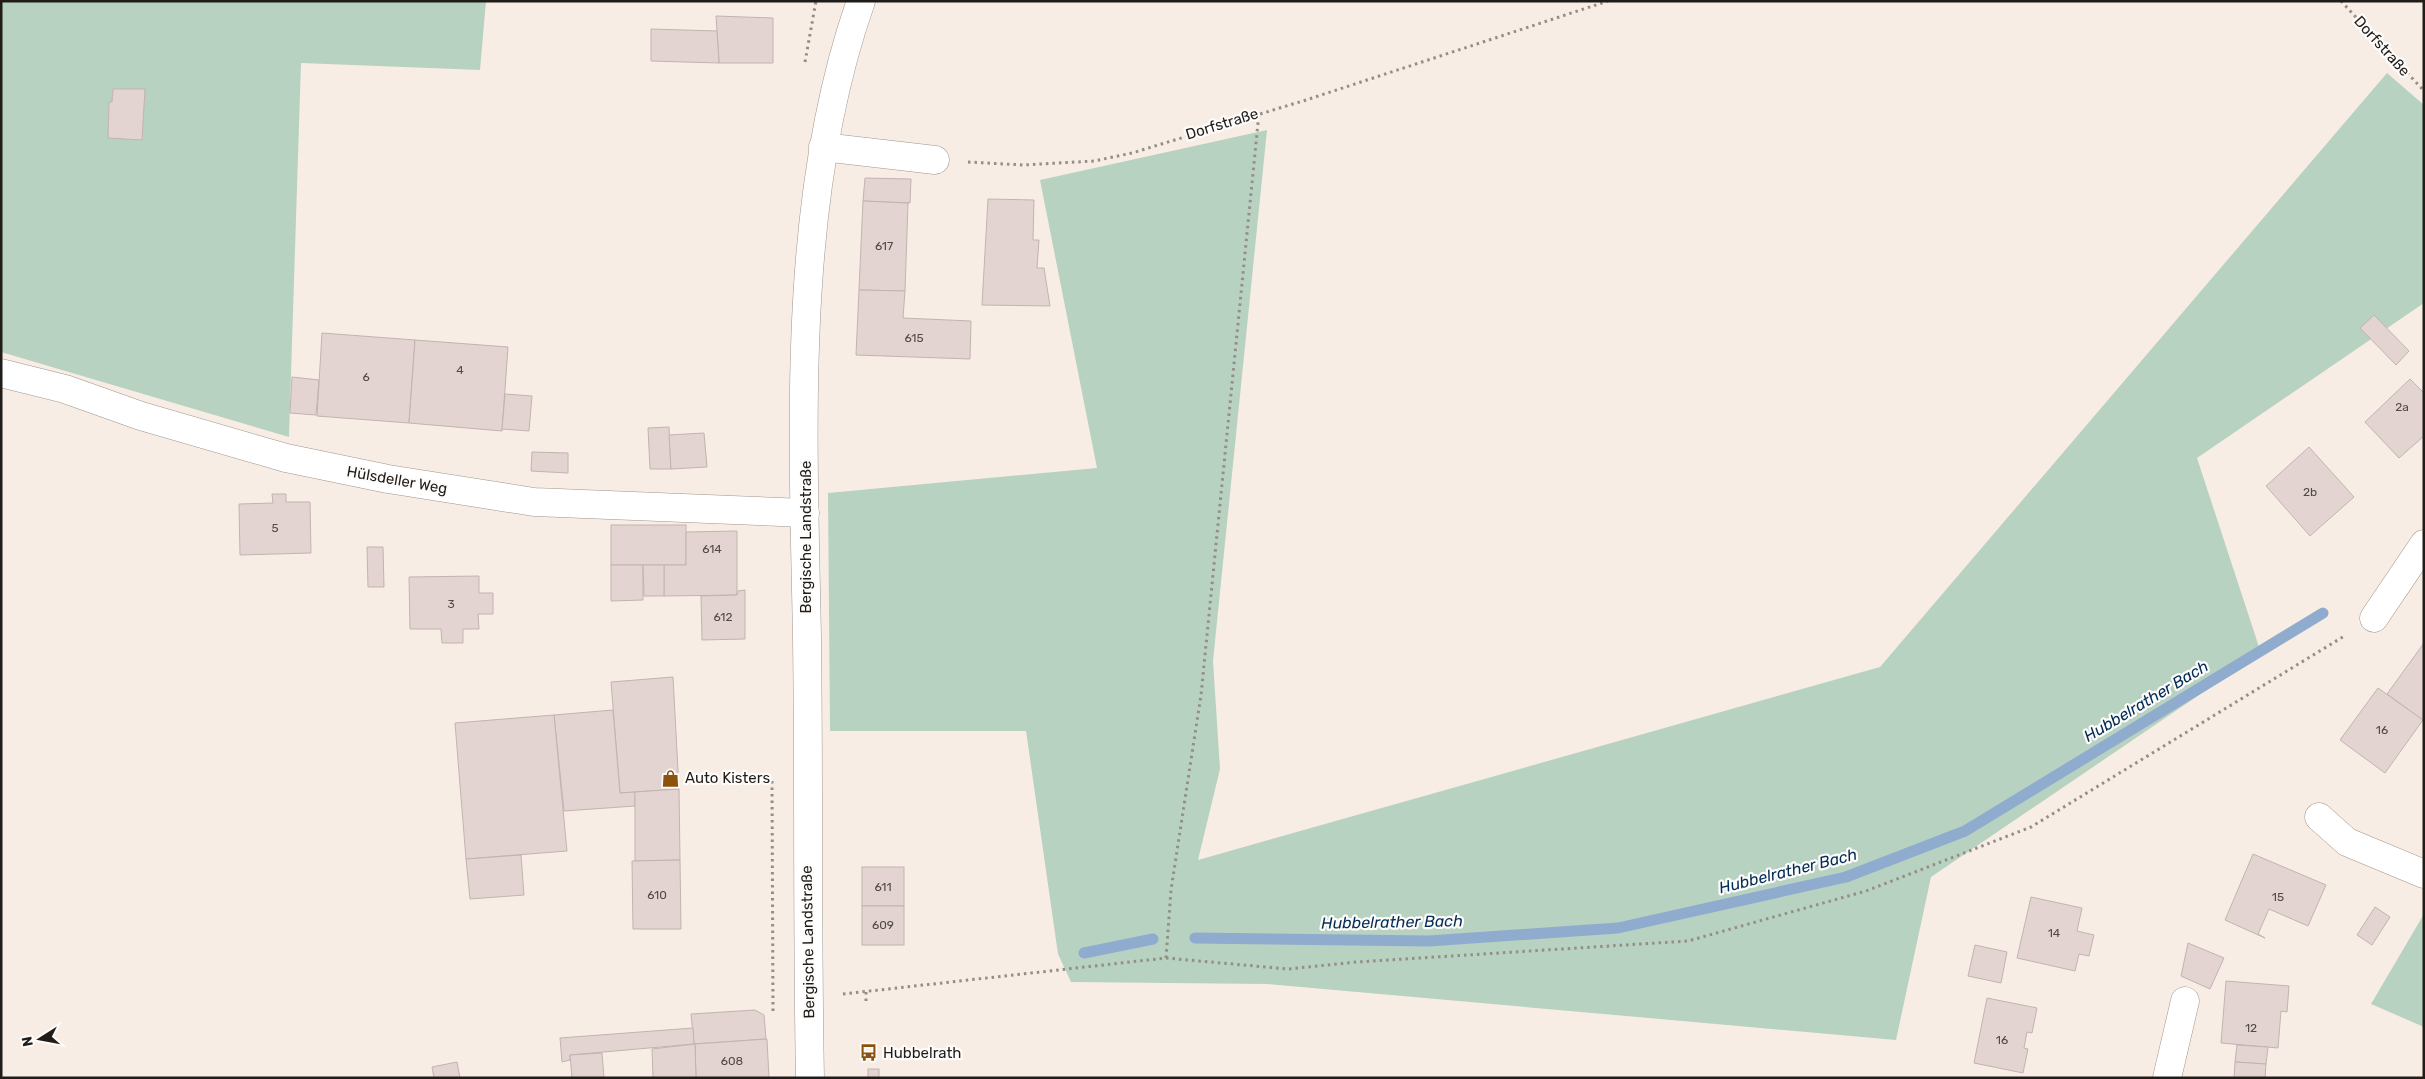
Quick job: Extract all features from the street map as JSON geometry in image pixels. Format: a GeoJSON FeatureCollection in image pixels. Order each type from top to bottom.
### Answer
{"type":"FeatureCollection","features":[{"type":"Feature","properties":{"kind":"main road","name":"Bergische Landstraße"},"geometry":{"type":"LineString","coordinates":[[810,1078],[805,513],[806,339],[812,251],[823,147],[836,84],[861,1]]}},
{"type":"Feature","properties":{"kind":"main road"},"geometry":{"type":"LineString","coordinates":[[823,147],[935,160]]}},
{"type":"Feature","properties":{"kind":"main road","name":"Hülsdeller Weg"},"geometry":{"type":"LineString","coordinates":[[1,373],[65,389],[141,416],[286,458],[397,481],[534,502],[805,513]]}},
{"type":"Feature","properties":{"kind":"main road"},"geometry":{"type":"LineString","coordinates":[[2374,618],[2424,544]]}},
{"type":"Feature","properties":{"kind":"main road"},"geometry":{"type":"LineString","coordinates":[[2319,817],[2347,842],[2424,874]]}},
{"type":"Feature","properties":{"kind":"main road"},"geometry":{"type":"LineString","coordinates":[[2168,1074],[2185,1001]]}},
{"type":"Feature","properties":{"kind":"path","name":"Dorfstraße"},"geometry":{"type":"LineString","coordinates":[[935,160],[1023,165],[1094,161],[1132,152],[1306,100],[1608,1]]}},
{"type":"Feature","properties":{"kind":"path","name":"Dorfstraße"},"geometry":{"type":"LineString","coordinates":[[2341,1],[2424,91]]}},
{"type":"Feature","properties":{"kind":"path"},"geometry":{"type":"LineString","coordinates":[[1166,958],[1171,890],[1201,695],[1259,113]]}},
{"type":"Feature","properties":{"kind":"path"},"geometry":{"type":"LineString","coordinates":[[866,1004],[866,992],[1166,958],[1288,969],[1357,962],[1688,941],[1866,891],[2031,827],[2374,618]]}},
{"type":"Feature","properties":{"kind":"green space"},"geometry":{"type":"Polygon","coordinates":[[[1,1],[486,1],[480,70],[301,63],[289,437],[1,352],[1,1]]]}},
{"type":"Feature","properties":{"kind":"green space"},"geometry":{"type":"Polygon","coordinates":[[[2387,73],[2424,105],[2424,303],[2197,458],[2261,653],[1931,877],[1896,1040],[1267,984],[1071,982],[1058,954],[1026,731],[830,731],[828,493],[1097,468],[1040,180],[1267,130],[1213,661],[1220,769],[1198,860],[1880,667],[2387,73]]]}},
{"type":"Feature","properties":{"kind":"green space"},"geometry":{"type":"Polygon","coordinates":[[[2424,914],[2424,1027],[2371,1004],[2424,914]]]}},
{"type":"Feature","properties":{"kind":"building"},"geometry":{"type":"Polygon","coordinates":[[[716,16],[773,18],[773,63],[719,63],[716,16]]]}},
{"type":"Feature","properties":{"kind":"building"},"geometry":{"type":"Polygon","coordinates":[[[651,29],[717,31],[719,63],[651,61],[651,29]]]}},
{"type":"Feature","properties":{"kind":"building"},"geometry":{"type":"Polygon","coordinates":[[[113,89],[145,89],[142,140],[108,138],[109,102],[112,102],[113,89]]]}},
{"type":"Feature","properties":{"kind":"building"},"geometry":{"type":"Polygon","coordinates":[[[865,178],[911,179],[910,203],[863,201],[865,178]]]}},
{"type":"Feature","properties":{"kind":"building"},"geometry":{"type":"Polygon","coordinates":[[[988,199],[1034,200],[1033,240],[1039,240],[1037,268],[1044,268],[1050,306],[982,305],[988,199]]]}},
{"type":"Feature","properties":{"kind":"building"},"geometry":{"type":"Polygon","coordinates":[[[863,201],[908,203],[905,291],[859,290],[863,201]]]}},
{"type":"Feature","properties":{"kind":"building"},"geometry":{"type":"Polygon","coordinates":[[[859,290],[905,291],[903,318],[971,321],[970,359],[856,355],[859,290]]]}},
{"type":"Feature","properties":{"kind":"building"},"geometry":{"type":"Polygon","coordinates":[[[2374,315],[2409,351],[2396,365],[2360,328],[2374,315]]]}},
{"type":"Feature","properties":{"kind":"building"},"geometry":{"type":"Polygon","coordinates":[[[322,333],[415,340],[409,423],[317,416],[322,333]]]}},
{"type":"Feature","properties":{"kind":"building"},"geometry":{"type":"Polygon","coordinates":[[[415,340],[508,347],[502,431],[409,423],[415,340]]]}},
{"type":"Feature","properties":{"kind":"building"},"geometry":{"type":"Polygon","coordinates":[[[292,377],[319,380],[316,415],[290,413],[292,377]]]}},
{"type":"Feature","properties":{"kind":"building"},"geometry":{"type":"Polygon","coordinates":[[[2410,379],[2424,393],[2424,436],[2399,458],[2365,422],[2410,379]]]}},
{"type":"Feature","properties":{"kind":"building"},"geometry":{"type":"Polygon","coordinates":[[[505,394],[532,396],[529,431],[502,429],[505,394]]]}},
{"type":"Feature","properties":{"kind":"building"},"geometry":{"type":"Polygon","coordinates":[[[669,427],[671,469],[650,469],[648,428],[669,427]]]}},
{"type":"Feature","properties":{"kind":"building"},"geometry":{"type":"Polygon","coordinates":[[[704,433],[707,467],[671,469],[669,435],[704,433]]]}},
{"type":"Feature","properties":{"kind":"building"},"geometry":{"type":"Polygon","coordinates":[[[2309,447],[2354,497],[2310,536],[2266,486],[2309,447]]]}},
{"type":"Feature","properties":{"kind":"building"},"geometry":{"type":"Polygon","coordinates":[[[532,452],[568,453],[568,473],[531,471],[532,452]]]}},
{"type":"Feature","properties":{"kind":"building"},"geometry":{"type":"Polygon","coordinates":[[[272,494],[286,494],[286,502],[310,502],[311,553],[240,555],[239,504],[273,503],[272,494]]]}},
{"type":"Feature","properties":{"kind":"building"},"geometry":{"type":"Polygon","coordinates":[[[611,525],[686,525],[686,565],[611,565],[611,525]]]}},
{"type":"Feature","properties":{"kind":"building"},"geometry":{"type":"Polygon","coordinates":[[[737,531],[737,595],[664,596],[664,565],[686,565],[686,532],[737,531]]]}},
{"type":"Feature","properties":{"kind":"building"},"geometry":{"type":"Polygon","coordinates":[[[367,547],[383,547],[384,587],[368,587],[367,547]]]}},
{"type":"Feature","properties":{"kind":"building"},"geometry":{"type":"Polygon","coordinates":[[[611,565],[643,565],[643,600],[611,601],[611,565]]]}},
{"type":"Feature","properties":{"kind":"building"},"geometry":{"type":"Polygon","coordinates":[[[643,565],[664,565],[664,596],[644,596],[643,565]]]}},
{"type":"Feature","properties":{"kind":"building"},"geometry":{"type":"Polygon","coordinates":[[[479,576],[479,593],[493,593],[493,614],[478,614],[479,629],[463,629],[463,643],[442,643],[441,629],[410,629],[409,577],[479,576]]]}},
{"type":"Feature","properties":{"kind":"building"},"geometry":{"type":"Polygon","coordinates":[[[745,590],[745,639],[702,640],[701,596],[737,595],[738,591],[745,590]]]}},
{"type":"Feature","properties":{"kind":"building"},"geometry":{"type":"Polygon","coordinates":[[[2424,643],[2424,721],[2387,694],[2424,643]]]}},
{"type":"Feature","properties":{"kind":"building"},"geometry":{"type":"Polygon","coordinates":[[[673,677],[679,789],[620,793],[611,682],[673,677]]]}},
{"type":"Feature","properties":{"kind":"building"},"geometry":{"type":"Polygon","coordinates":[[[2378,688],[2423,720],[2385,773],[2340,740],[2378,688]]]}},
{"type":"Feature","properties":{"kind":"building"},"geometry":{"type":"Polygon","coordinates":[[[613,710],[620,793],[635,792],[635,806],[564,811],[554,715],[613,710]]]}},
{"type":"Feature","properties":{"kind":"building"},"geometry":{"type":"Polygon","coordinates":[[[554,715],[567,851],[466,859],[455,723],[554,715]]]}},
{"type":"Feature","properties":{"kind":"building"},"geometry":{"type":"Polygon","coordinates":[[[679,789],[680,860],[635,861],[635,792],[679,789]]]}},
{"type":"Feature","properties":{"kind":"building"},"geometry":{"type":"Polygon","coordinates":[[[2253,854],[2326,885],[2308,926],[2269,909],[2258,934],[2265,938],[2225,920],[2253,854]]]}},
{"type":"Feature","properties":{"kind":"building"},"geometry":{"type":"Polygon","coordinates":[[[521,855],[524,895],[470,899],[466,859],[521,855]]]}},
{"type":"Feature","properties":{"kind":"building"},"geometry":{"type":"Polygon","coordinates":[[[680,860],[681,929],[633,929],[632,861],[680,860]]]}},
{"type":"Feature","properties":{"kind":"building"},"geometry":{"type":"Polygon","coordinates":[[[862,867],[904,867],[904,906],[862,906],[862,867]]]}},
{"type":"Feature","properties":{"kind":"building"},"geometry":{"type":"Polygon","coordinates":[[[2031,897],[2082,908],[2077,931],[2094,935],[2089,956],[2079,954],[2075,971],[2017,958],[2031,897]]]}},
{"type":"Feature","properties":{"kind":"building"},"geometry":{"type":"Polygon","coordinates":[[[862,906],[904,906],[904,945],[862,945],[862,906]]]}},
{"type":"Feature","properties":{"kind":"building"},"geometry":{"type":"Polygon","coordinates":[[[2375,907],[2390,917],[2372,945],[2357,935],[2375,907]]]}},
{"type":"Feature","properties":{"kind":"building"},"geometry":{"type":"Polygon","coordinates":[[[2188,943],[2224,958],[2210,989],[2181,976],[2188,943]]]}},
{"type":"Feature","properties":{"kind":"building"},"geometry":{"type":"Polygon","coordinates":[[[1975,945],[2007,952],[2001,983],[1968,976],[1975,945]]]}},
{"type":"Feature","properties":{"kind":"building"},"geometry":{"type":"Polygon","coordinates":[[[2226,981],[2289,986],[2287,1012],[2281,1011],[2278,1048],[2221,1043],[2226,981]]]}},
{"type":"Feature","properties":{"kind":"building"},"geometry":{"type":"Polygon","coordinates":[[[1987,998],[2037,1008],[2032,1033],[2027,1032],[2024,1048],[2028,1049],[2023,1073],[1974,1063],[1987,998]]]}},
{"type":"Feature","properties":{"kind":"building"},"geometry":{"type":"Polygon","coordinates":[[[755,1010],[764,1015],[766,1039],[694,1044],[691,1014],[755,1010]]]}},
{"type":"Feature","properties":{"kind":"building"},"geometry":{"type":"Polygon","coordinates":[[[693,1028],[694,1044],[570,1055],[570,1060],[562,1062],[560,1038],[693,1028]]]}},
{"type":"Feature","properties":{"kind":"building"},"geometry":{"type":"Polygon","coordinates":[[[767,1039],[769,1078],[696,1078],[695,1044],[767,1039]]]}},
{"type":"Feature","properties":{"kind":"building"},"geometry":{"type":"Polygon","coordinates":[[[695,1044],[696,1078],[653,1078],[652,1049],[695,1044]]]}},
{"type":"Feature","properties":{"kind":"building"},"geometry":{"type":"Polygon","coordinates":[[[2237,1045],[2268,1047],[2266,1064],[2235,1062],[2237,1045]]]}},
{"type":"Feature","properties":{"kind":"building"},"geometry":{"type":"Polygon","coordinates":[[[602,1053],[604,1078],[572,1078],[570,1055],[602,1053]]]}},
{"type":"Feature","properties":{"kind":"building"},"geometry":{"type":"Polygon","coordinates":[[[457,1062],[460,1078],[434,1078],[432,1067],[457,1062]]]}},
{"type":"Feature","properties":{"kind":"building"},"geometry":{"type":"Polygon","coordinates":[[[2235,1062],[2266,1064],[2265,1078],[2234,1078],[2235,1062]]]}},
{"type":"Feature","properties":{"kind":"building"},"geometry":{"type":"Polygon","coordinates":[[[868,1069],[879,1069],[879,1078],[868,1078],[868,1069]]]}},
{"type":"Feature","properties":{"kind":"waterway","name":"Hubbelrather Bach"},"geometry":{"type":"LineString","coordinates":[[1195,938],[1429,941],[1618,928],[1846,877],[1965,831],[2323,613]]}},
{"type":"Feature","properties":{"kind":"waterway","name":"Hubbelrather Bach"},"geometry":{"type":"LineString","coordinates":[[1084,953],[1153,939]]}},
{"type":"Feature","properties":{"kind":"place","name":"Auto Kisters"},"geometry":{"type":"Point","coordinates":[671,778]}},
{"type":"Feature","properties":{"kind":"place","name":"Hubbelrath"},"geometry":{"type":"Point","coordinates":[869,1053]}}]}
